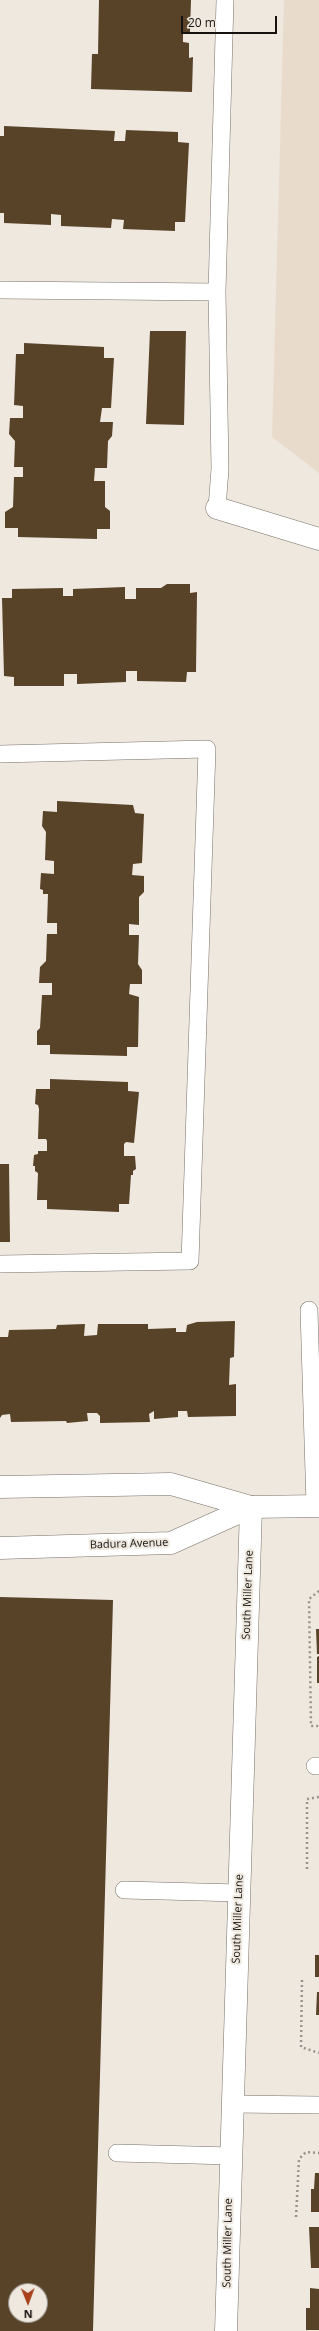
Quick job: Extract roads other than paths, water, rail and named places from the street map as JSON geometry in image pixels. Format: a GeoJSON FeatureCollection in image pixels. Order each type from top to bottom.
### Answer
{"type":"FeatureCollection","features":[{"type":"Feature","properties":{"kind":"street"},"geometry":{"type":"LineString","coordinates":[[217,508],[319,539]]}},
{"type":"Feature","properties":{"kind":"street","name":"Badura Avenue"},"geometry":{"type":"LineString","coordinates":[[0,1487],[171,1484],[251,1507],[317,1506]]}},
{"type":"Feature","properties":{"kind":"street","name":"Badura Avenue"},"geometry":{"type":"LineString","coordinates":[[0,1548],[171,1543],[251,1507]]}},
{"type":"Feature","properties":{"kind":"street","name":"South Miller Lane"},"geometry":{"type":"LineString","coordinates":[[226,2331],[251,1507]]}},
{"type":"Feature","properties":{"kind":"lane"},"geometry":{"type":"LineString","coordinates":[[217,508],[220,469],[217,292],[225,0]]}},
{"type":"Feature","properties":{"kind":"lane"},"geometry":{"type":"LineString","coordinates":[[0,290],[217,292]]}},
{"type":"Feature","properties":{"kind":"lane"},"geometry":{"type":"LineString","coordinates":[[0,754],[207,749],[190,1261],[0,1264]]}},
{"type":"Feature","properties":{"kind":"lane"},"geometry":{"type":"LineString","coordinates":[[308,1310],[317,1506]]}},
{"type":"Feature","properties":{"kind":"lane"},"geometry":{"type":"LineString","coordinates":[[124,1890],[239,1893]]}},
{"type":"Feature","properties":{"kind":"lane"},"geometry":{"type":"LineString","coordinates":[[232,2104],[313,2105]]}},
{"type":"Feature","properties":{"kind":"lane"},"geometry":{"type":"LineString","coordinates":[[117,2153],[231,2156]]}}]}
